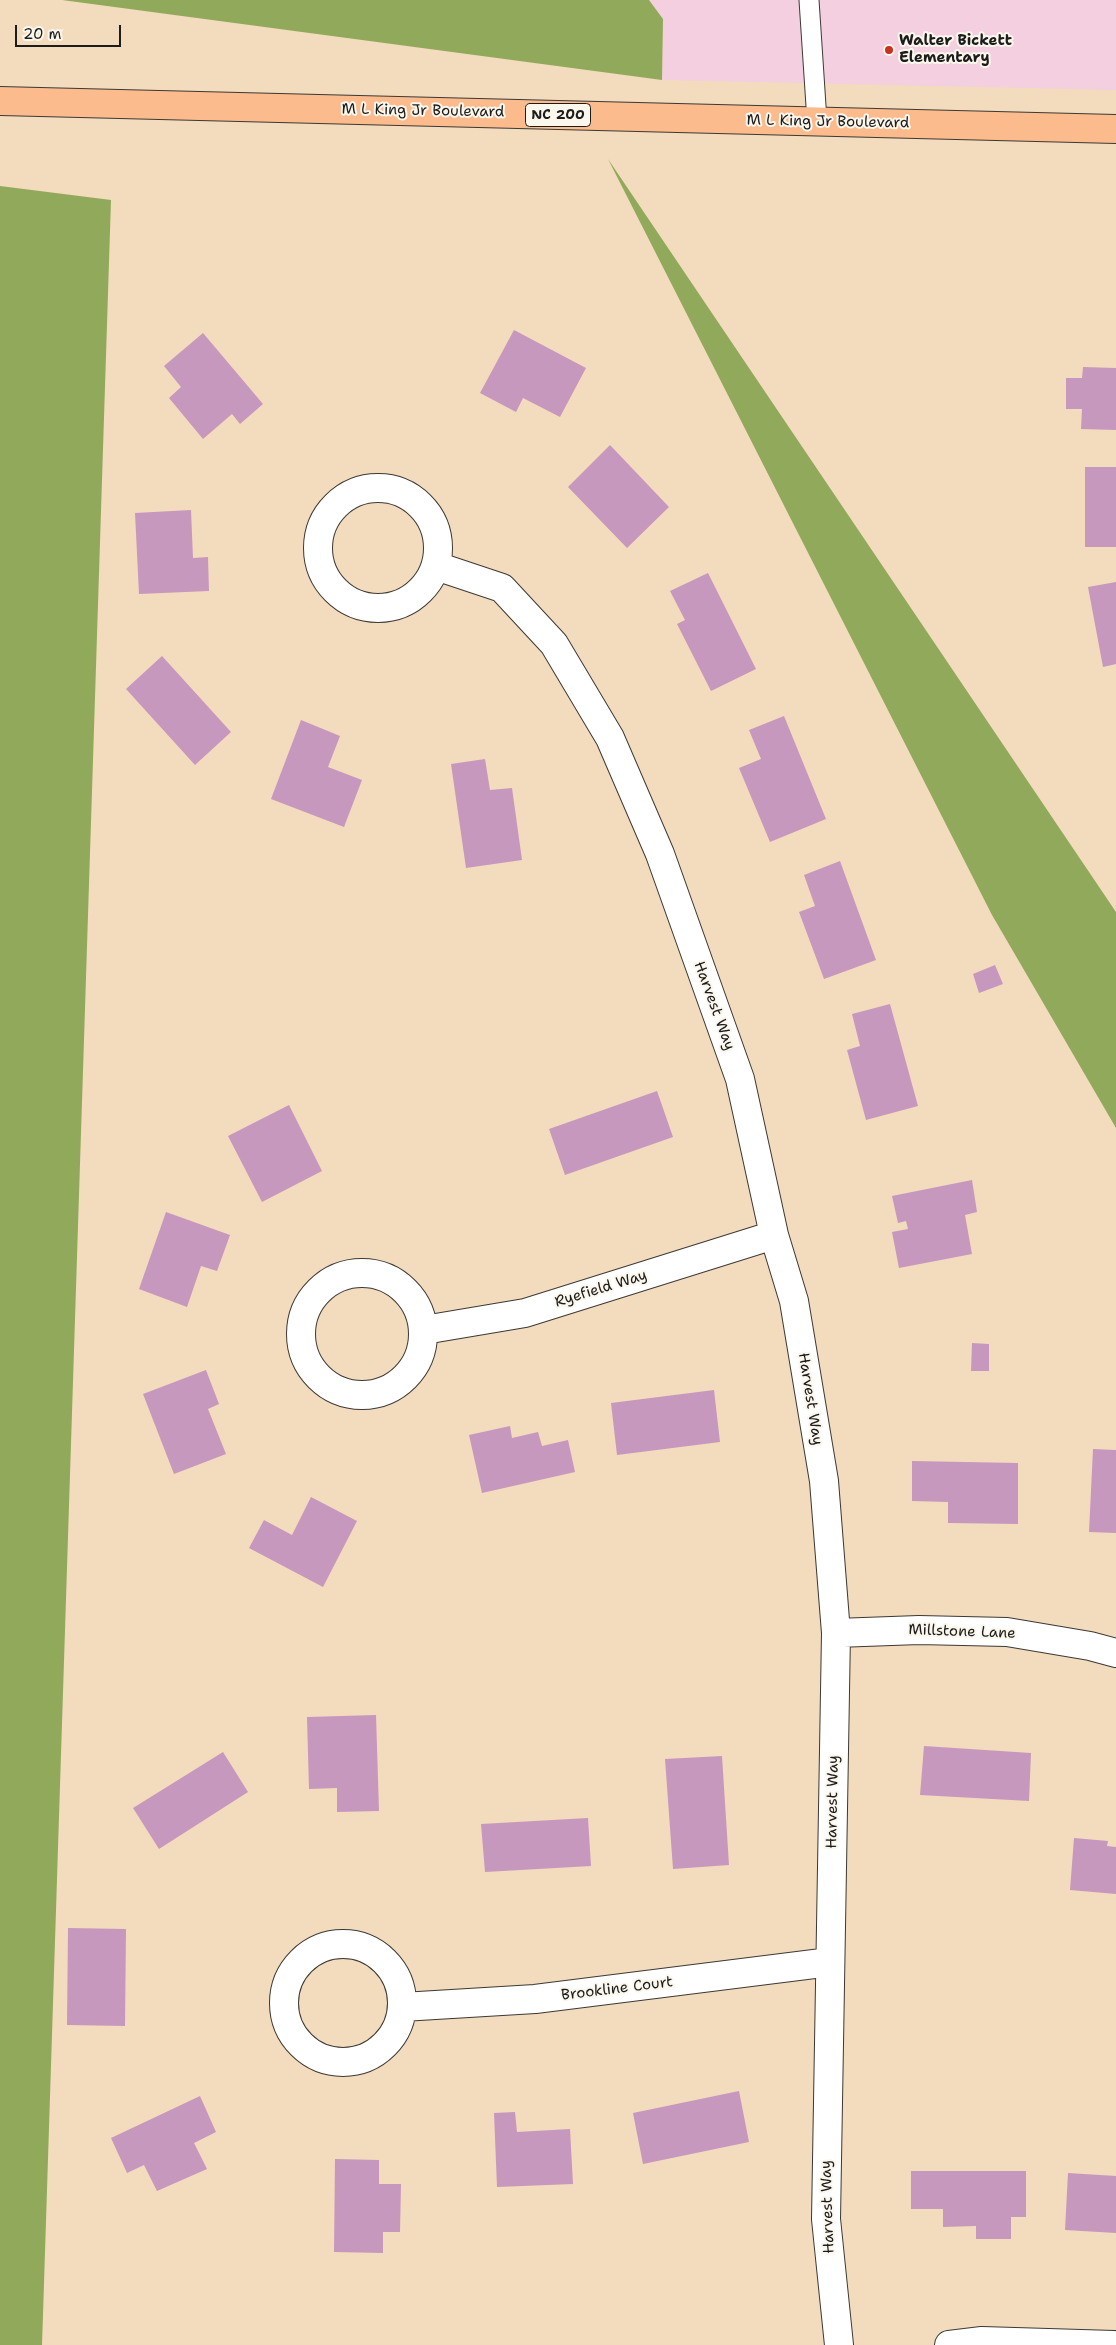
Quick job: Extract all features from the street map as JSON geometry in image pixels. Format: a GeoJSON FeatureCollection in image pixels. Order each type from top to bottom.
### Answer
{"type":"FeatureCollection","features":[{"type":"Feature","properties":{"kind":"main road","name":"M L King Jr Boulevard"},"geometry":{"type":"LineString","coordinates":[[0,101],[1116,129]]}},
{"type":"Feature","properties":{"kind":"street"},"geometry":{"type":"LineString","coordinates":[[369,488],[389,489],[408,496],[423,509],[434,526],[438,546],[436,566],[427,584],[405,602],[396,606],[376,609],[357,606],[340,595],[327,581],[319,562],[317,543],[323,524],[334,507],[350,495],[369,488]]}},
{"type":"Feature","properties":{"kind":"street","name":"Harvest Way"},"geometry":{"type":"LineString","coordinates":[[436,566],[502,588],[554,644],[610,738],[660,854],[740,1079],[774,1235],[794,1301],[824,1481],[836,1633],[826,2220],[839,2345]]}},
{"type":"Feature","properties":{"kind":"street","name":"Ryefield Way"},"geometry":{"type":"LineString","coordinates":[[424,1330],[525,1313],[774,1235]]}},
{"type":"Feature","properties":{"kind":"street"},"geometry":{"type":"LineString","coordinates":[[354,1272],[374,1273],[398,1284],[408,1293],[419,1310],[424,1330],[422,1350],[413,1368],[399,1382],[381,1392],[361,1395],[341,1391],[324,1381],[310,1366],[303,1347],[302,1327],[307,1307],[318,1291],[335,1279],[354,1272]]}},
{"type":"Feature","properties":{"kind":"street","name":"Millstone Lane"},"geometry":{"type":"LineString","coordinates":[[836,1633],[919,1630],[1008,1632],[1090,1646],[1116,1653]]}},
{"type":"Feature","properties":{"kind":"street"},"geometry":{"type":"LineString","coordinates":[[342,1943],[361,1946],[378,1955],[392,1970],[401,1987],[402,2006],[398,2026],[388,2043],[373,2055],[354,2062],[335,2063],[316,2056],[300,2044],[288,2028],[284,2009],[285,1989],[293,1971],[305,1957],[322,1947],[342,1943]]}},
{"type":"Feature","properties":{"kind":"street","name":"Brookline Court"},"geometry":{"type":"LineString","coordinates":[[402,2006],[534,1999],[830,1962]]}},
{"type":"Feature","properties":{"kind":"street"},"geometry":{"type":"LineString","coordinates":[[949,2345],[982,2341],[1114,2345]]}},
{"type":"Feature","properties":{"kind":"lane"},"geometry":{"type":"LineString","coordinates":[[809,0],[817,121]]}},
{"type":"Feature","properties":{"kind":"shaded area","name":"Walter Bickett Elementary"},"geometry":{"type":"Polygon","coordinates":[[[649,0],[1116,0],[1116,90],[662,80],[663,19],[649,0]]]}},
{"type":"Feature","properties":{"kind":"green space"},"geometry":{"type":"Polygon","coordinates":[[[62,0],[649,0],[663,19],[662,80],[62,0]]]}},
{"type":"Feature","properties":{"kind":"green space"},"geometry":{"type":"Polygon","coordinates":[[[608,159],[1116,912],[1116,1128],[992,915],[608,159]]]}},
{"type":"Feature","properties":{"kind":"green space"},"geometry":{"type":"Polygon","coordinates":[[[0,186],[111,200],[42,2345],[0,2345],[0,186]]]}},
{"type":"Feature","properties":{"kind":"building"},"geometry":{"type":"Polygon","coordinates":[[[514,330],[586,368],[560,417],[523,398],[516,412],[480,393],[514,330]]]}},
{"type":"Feature","properties":{"kind":"building"},"geometry":{"type":"Polygon","coordinates":[[[203,333],[263,404],[240,424],[232,414],[203,439],[169,398],[181,387],[164,366],[203,333]]]}},
{"type":"Feature","properties":{"kind":"building"},"geometry":{"type":"Polygon","coordinates":[[[1083,367],[1116,368],[1116,430],[1081,429],[1082,409],[1066,409],[1066,378],[1082,378],[1083,367]]]}},
{"type":"Feature","properties":{"kind":"building"},"geometry":{"type":"Polygon","coordinates":[[[610,445],[669,507],[627,548],[568,487],[610,445]]]}},
{"type":"Feature","properties":{"kind":"building"},"geometry":{"type":"Polygon","coordinates":[[[1085,467],[1116,467],[1116,547],[1085,547],[1085,467]]]}},
{"type":"Feature","properties":{"kind":"building"},"geometry":{"type":"Polygon","coordinates":[[[191,510],[193,558],[208,557],[209,591],[139,594],[135,513],[191,510]]]}},
{"type":"Feature","properties":{"kind":"building"},"geometry":{"type":"Polygon","coordinates":[[[708,573],[756,669],[711,691],[677,624],[685,620],[670,591],[708,573]]]}},
{"type":"Feature","properties":{"kind":"building"},"geometry":{"type":"Polygon","coordinates":[[[1116,582],[1116,664],[1103,667],[1088,587],[1116,582]]]}},
{"type":"Feature","properties":{"kind":"building"},"geometry":{"type":"Polygon","coordinates":[[[162,656],[231,732],[195,765],[126,689],[162,656]]]}},
{"type":"Feature","properties":{"kind":"building"},"geometry":{"type":"Polygon","coordinates":[[[784,716],[826,819],[770,842],[739,768],[761,759],[749,730],[784,716]]]}},
{"type":"Feature","properties":{"kind":"building"},"geometry":{"type":"Polygon","coordinates":[[[301,720],[340,736],[328,767],[362,780],[344,827],[271,799],[301,720]]]}},
{"type":"Feature","properties":{"kind":"building"},"geometry":{"type":"Polygon","coordinates":[[[485,759],[490,790],[512,788],[522,860],[466,868],[451,764],[485,759]]]}},
{"type":"Feature","properties":{"kind":"building"},"geometry":{"type":"Polygon","coordinates":[[[840,861],[876,960],[824,979],[799,912],[815,906],[804,875],[840,861]]]}},
{"type":"Feature","properties":{"kind":"building"},"geometry":{"type":"Polygon","coordinates":[[[995,965],[1003,984],[979,993],[973,974],[995,965]]]}},
{"type":"Feature","properties":{"kind":"building"},"geometry":{"type":"Polygon","coordinates":[[[890,1004],[918,1106],[866,1120],[847,1050],[860,1046],[852,1014],[890,1004]]]}},
{"type":"Feature","properties":{"kind":"building"},"geometry":{"type":"Polygon","coordinates":[[[657,1091],[673,1137],[565,1175],[549,1129],[657,1091]]]}},
{"type":"Feature","properties":{"kind":"building"},"geometry":{"type":"Polygon","coordinates":[[[289,1105],[322,1171],[262,1202],[228,1136],[289,1105]]]}},
{"type":"Feature","properties":{"kind":"building"},"geometry":{"type":"Polygon","coordinates":[[[972,1180],[977,1212],[965,1215],[972,1254],[899,1268],[892,1232],[908,1229],[906,1221],[898,1223],[892,1196],[972,1180]]]}},
{"type":"Feature","properties":{"kind":"building"},"geometry":{"type":"Polygon","coordinates":[[[166,1212],[230,1235],[217,1271],[201,1266],[187,1307],[139,1289],[166,1212]]]}},
{"type":"Feature","properties":{"kind":"building"},"geometry":{"type":"Polygon","coordinates":[[[972,1343],[989,1344],[989,1371],[971,1371],[972,1343]]]}},
{"type":"Feature","properties":{"kind":"building"},"geometry":{"type":"Polygon","coordinates":[[[206,1370],[219,1404],[208,1409],[226,1454],[174,1474],[143,1394],[206,1370]]]}},
{"type":"Feature","properties":{"kind":"building"},"geometry":{"type":"Polygon","coordinates":[[[714,1390],[720,1442],[617,1455],[611,1403],[714,1390]]]}},
{"type":"Feature","properties":{"kind":"building"},"geometry":{"type":"Polygon","coordinates":[[[510,1426],[512,1438],[538,1432],[542,1446],[568,1440],[575,1472],[482,1493],[469,1435],[510,1426]]]}},
{"type":"Feature","properties":{"kind":"building"},"geometry":{"type":"Polygon","coordinates":[[[1093,1449],[1116,1450],[1116,1533],[1089,1532],[1093,1449]]]}},
{"type":"Feature","properties":{"kind":"building"},"geometry":{"type":"Polygon","coordinates":[[[912,1461],[1018,1463],[1018,1524],[948,1523],[948,1502],[912,1501],[912,1461]]]}},
{"type":"Feature","properties":{"kind":"building"},"geometry":{"type":"Polygon","coordinates":[[[311,1497],[357,1521],[323,1587],[249,1548],[264,1520],[292,1535],[311,1497]]]}},
{"type":"Feature","properties":{"kind":"building"},"geometry":{"type":"Polygon","coordinates":[[[376,1715],[379,1811],[337,1812],[337,1788],[309,1789],[307,1717],[376,1715]]]}},
{"type":"Feature","properties":{"kind":"building"},"geometry":{"type":"Polygon","coordinates":[[[924,1746],[1031,1753],[1029,1801],[920,1795],[924,1746]]]}},
{"type":"Feature","properties":{"kind":"building"},"geometry":{"type":"Polygon","coordinates":[[[223,1752],[248,1792],[159,1849],[133,1808],[223,1752]]]}},
{"type":"Feature","properties":{"kind":"building"},"geometry":{"type":"Polygon","coordinates":[[[722,1756],[729,1865],[673,1869],[665,1759],[722,1756]]]}},
{"type":"Feature","properties":{"kind":"building"},"geometry":{"type":"Polygon","coordinates":[[[588,1818],[591,1866],[485,1872],[481,1824],[588,1818]]]}},
{"type":"Feature","properties":{"kind":"building"},"geometry":{"type":"Polygon","coordinates":[[[1074,1838],[1108,1841],[1107,1846],[1116,1847],[1116,1894],[1070,1890],[1074,1838]]]}},
{"type":"Feature","properties":{"kind":"building"},"geometry":{"type":"Polygon","coordinates":[[[68,1928],[126,1929],[125,2026],[67,2025],[68,1928]]]}},
{"type":"Feature","properties":{"kind":"building"},"geometry":{"type":"Polygon","coordinates":[[[739,2091],[749,2142],[643,2164],[633,2113],[739,2091]]]}},
{"type":"Feature","properties":{"kind":"building"},"geometry":{"type":"Polygon","coordinates":[[[200,2096],[216,2132],[194,2143],[207,2169],[157,2191],[144,2165],[127,2173],[111,2138],[200,2096]]]}},
{"type":"Feature","properties":{"kind":"building"},"geometry":{"type":"Polygon","coordinates":[[[515,2112],[517,2132],[570,2129],[573,2184],[497,2187],[494,2113],[515,2112]]]}},
{"type":"Feature","properties":{"kind":"building"},"geometry":{"type":"Polygon","coordinates":[[[335,2159],[379,2160],[379,2184],[401,2184],[400,2232],[383,2232],[383,2253],[334,2252],[335,2159]]]}},
{"type":"Feature","properties":{"kind":"building"},"geometry":{"type":"Polygon","coordinates":[[[911,2171],[1026,2171],[1026,2217],[1011,2217],[1011,2239],[976,2239],[976,2226],[943,2227],[943,2209],[911,2209],[911,2171]]]}},
{"type":"Feature","properties":{"kind":"building"},"geometry":{"type":"Polygon","coordinates":[[[1068,2173],[1116,2176],[1116,2233],[1065,2230],[1068,2173]]]}},
{"type":"Feature","properties":{"kind":"place","name":"Walter Bickett Elementary"},"geometry":{"type":"Point","coordinates":[889,50]}}]}
